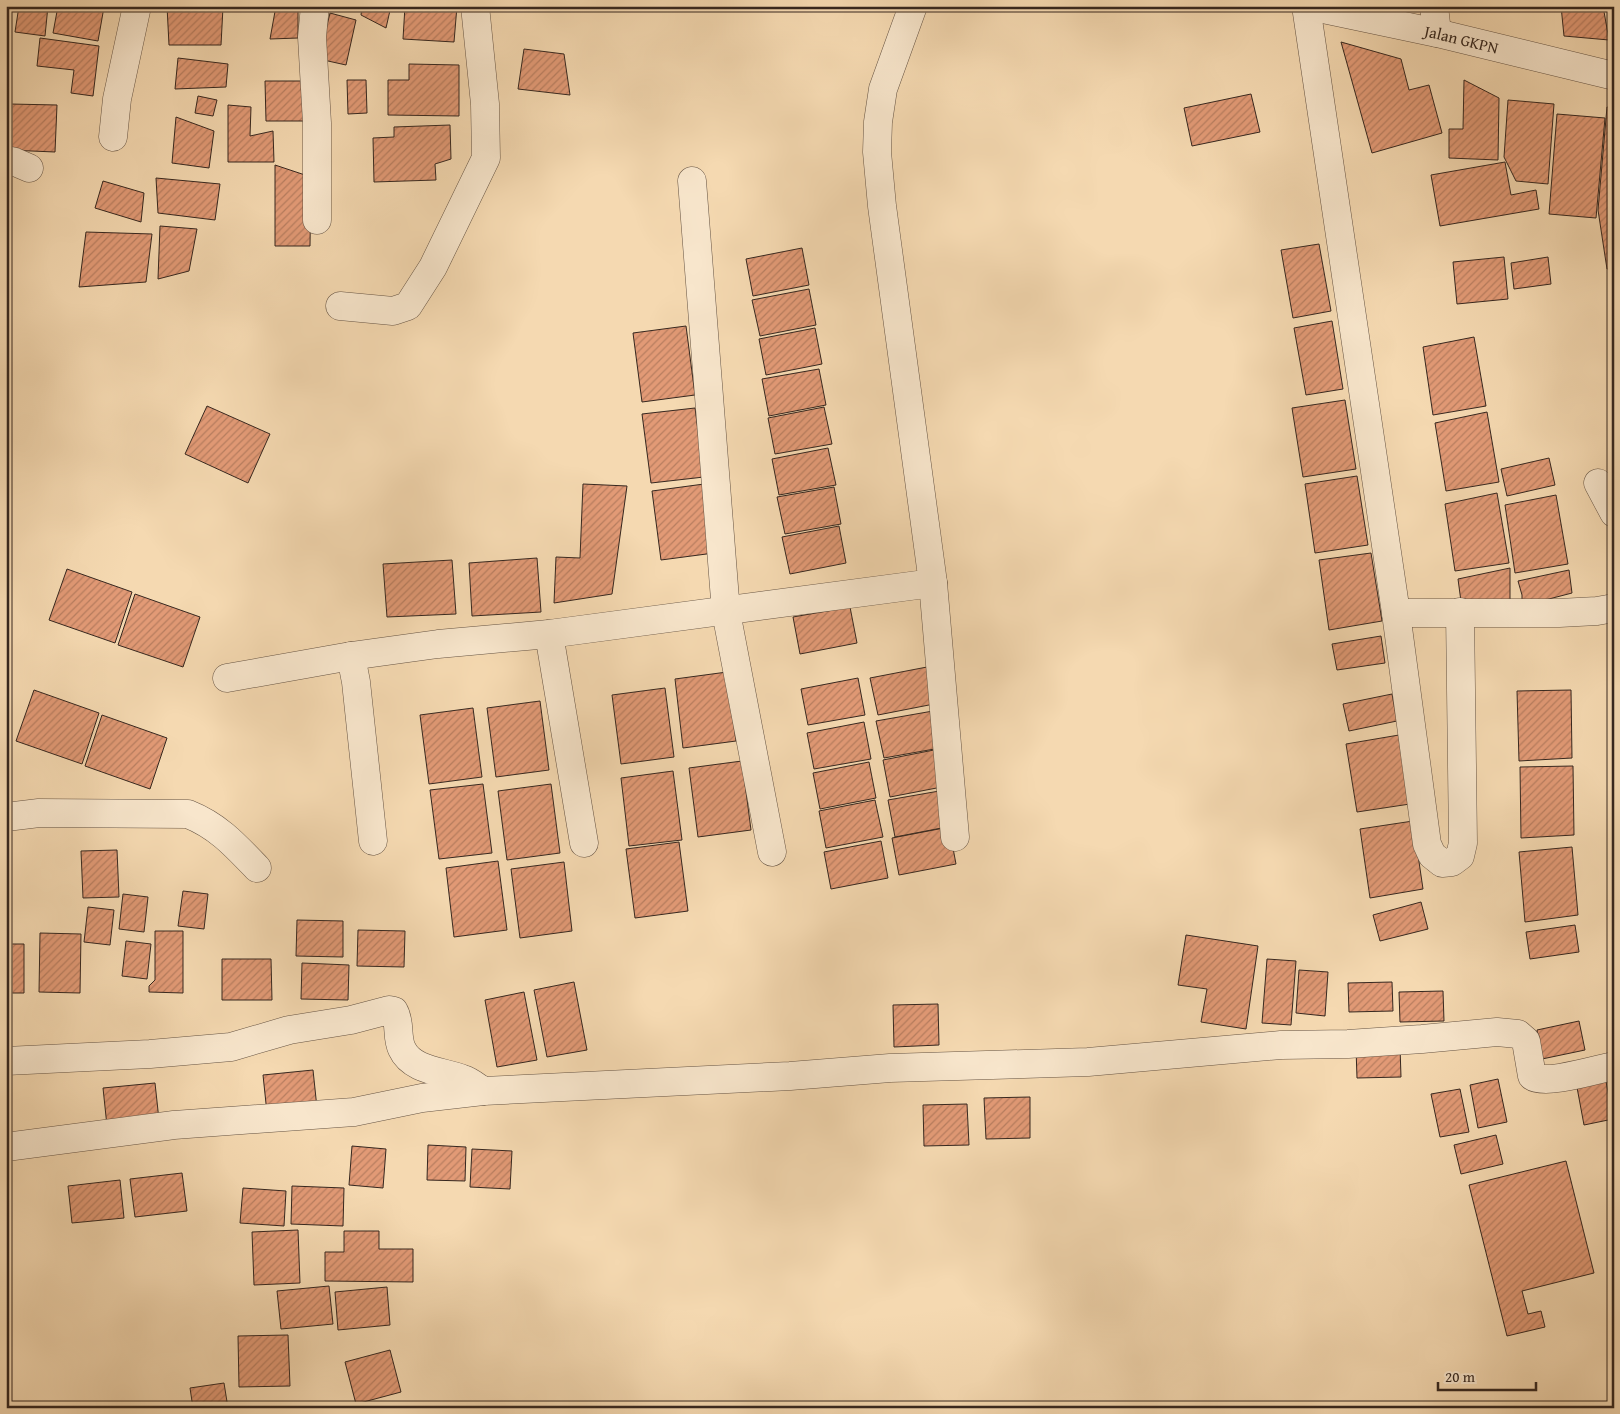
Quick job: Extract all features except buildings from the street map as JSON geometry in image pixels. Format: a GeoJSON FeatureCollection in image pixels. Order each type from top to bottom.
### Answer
{"type":"FeatureCollection","features":[{"type":"Feature","properties":{"kind":"street"},"geometry":{"type":"LineString","coordinates":[[113,137],[117,99],[137,6]]}},
{"type":"Feature","properties":{"kind":"street"},"geometry":{"type":"LineString","coordinates":[[315,6],[312,37],[317,123],[317,220]]}},
{"type":"Feature","properties":{"kind":"street"},"geometry":{"type":"LineString","coordinates":[[340,306],[393,311],[408,306],[433,268],[486,158],[485,104],[475,6]]}},
{"type":"Feature","properties":{"kind":"street"},"geometry":{"type":"LineString","coordinates":[[913,6],[883,89],[878,122],[878,152],[882,206],[933,584],[955,837]]}},
{"type":"Feature","properties":{"kind":"street"},"geometry":{"type":"LineString","coordinates":[[1308,6],[1396,613],[1427,844],[1432,855],[1442,863],[1452,862],[1460,856],[1463,842],[1460,612]]}},
{"type":"Feature","properties":{"kind":"street","name":"Jalan GKPN"},"geometry":{"type":"LineString","coordinates":[[1308,6],[1613,70]]}},
{"type":"Feature","properties":{"kind":"street"},"geometry":{"type":"LineString","coordinates":[[1434,6],[1437,33]]}},
{"type":"Feature","properties":{"kind":"street"},"geometry":{"type":"LineString","coordinates":[[692,180],[726,612],[772,852]]}},
{"type":"Feature","properties":{"kind":"street"},"geometry":{"type":"LineString","coordinates":[[1598,483],[1614,514]]}},
{"type":"Feature","properties":{"kind":"street"},"geometry":{"type":"LineString","coordinates":[[227,678],[351,656],[438,644],[549,634],[933,584]]}},
{"type":"Feature","properties":{"kind":"street"},"geometry":{"type":"LineString","coordinates":[[1396,613],[1559,612],[1597,611],[1614,608]]}},
{"type":"Feature","properties":{"kind":"street"},"geometry":{"type":"LineString","coordinates":[[549,634],[584,843]]}},
{"type":"Feature","properties":{"kind":"street"},"geometry":{"type":"LineString","coordinates":[[351,656],[356,682],[372,842]]}},
{"type":"Feature","properties":{"kind":"street"},"geometry":{"type":"LineString","coordinates":[[6,817],[39,813],[188,814],[202,820],[225,836],[257,868]]}},
{"type":"Feature","properties":{"kind":"street"},"geometry":{"type":"LineString","coordinates":[[6,1061],[150,1054],[231,1047],[289,1030],[350,1020],[389,1010],[394,1011],[397,1016],[400,1046],[414,1063],[465,1079],[483,1091]]}},
{"type":"Feature","properties":{"kind":"street"},"geometry":{"type":"LineString","coordinates":[[6,1147],[174,1125],[354,1112],[422,1098],[483,1091],[790,1076],[890,1068],[1088,1062],[1281,1045],[1348,1044],[1497,1032],[1518,1034],[1526,1041],[1532,1076],[1537,1080],[1553,1079],[1614,1066]]}}]}
